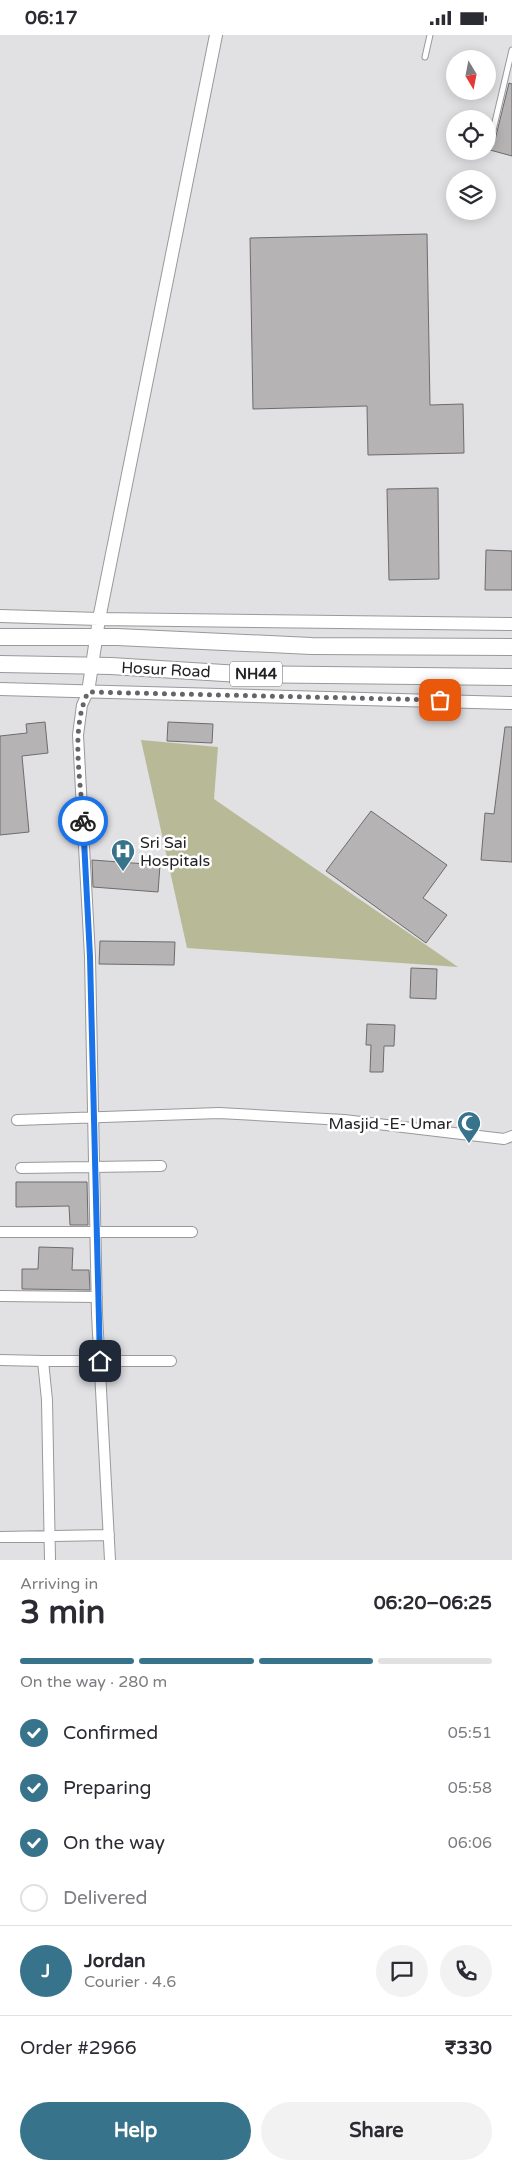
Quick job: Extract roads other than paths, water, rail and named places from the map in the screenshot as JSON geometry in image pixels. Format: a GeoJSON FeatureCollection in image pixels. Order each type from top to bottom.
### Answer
{"type":"FeatureCollection","features":[{"type":"Feature","properties":{"kind":"highway","name":"Hosur Road"},"geometry":{"type":"LineString","coordinates":[[0,637],[96,637],[311,646],[512,647]]}},
{"type":"Feature","properties":{"kind":"highway","name":"Hosur Road"},"geometry":{"type":"LineString","coordinates":[[0,664],[92,666],[240,674],[512,677]]}},
{"type":"Feature","properties":{"kind":"street"},"geometry":{"type":"LineString","coordinates":[[110,1560],[97,1297],[90,957],[78,735],[82,705],[88,692],[99,619],[216,35]]}},
{"type":"Feature","properties":{"kind":"street"},"geometry":{"type":"LineString","coordinates":[[0,616],[512,624]]}},
{"type":"Feature","properties":{"kind":"street"},"geometry":{"type":"LineString","coordinates":[[0,689],[512,703]]}},
{"type":"Feature","properties":{"kind":"street"},"geometry":{"type":"LineString","coordinates":[[17,1120],[93,1119],[219,1113],[344,1120],[504,1139],[512,1136]]}},
{"type":"Feature","properties":{"kind":"street"},"geometry":{"type":"LineString","coordinates":[[21,1168],[162,1166]]}},
{"type":"Feature","properties":{"kind":"street"},"geometry":{"type":"LineString","coordinates":[[0,1231],[192,1232]]}},
{"type":"Feature","properties":{"kind":"street"},"geometry":{"type":"LineString","coordinates":[[0,1296],[97,1297]]}},
{"type":"Feature","properties":{"kind":"street"},"geometry":{"type":"LineString","coordinates":[[0,1361],[171,1361]]}},
{"type":"Feature","properties":{"kind":"street"},"geometry":{"type":"LineString","coordinates":[[43,1361],[47,1400],[50,1560]]}},
{"type":"Feature","properties":{"kind":"street"},"geometry":{"type":"LineString","coordinates":[[0,1537],[109,1535]]}},
{"type":"Feature","properties":{"kind":"lane"},"geometry":{"type":"LineString","coordinates":[[425,57],[430,35]]}},
{"type":"Feature","properties":{"kind":"lane"},"geometry":{"type":"LineString","coordinates":[[496,118],[512,51]]}},
{"type":"Feature","properties":{"kind":"place","name":"Sri Sai Hospitals"},"geometry":{"type":"Point","coordinates":[123,872]}},
{"type":"Feature","properties":{"kind":"place","name":"Masjid -E- Umar"},"geometry":{"type":"Point","coordinates":[469,1144]}}]}
